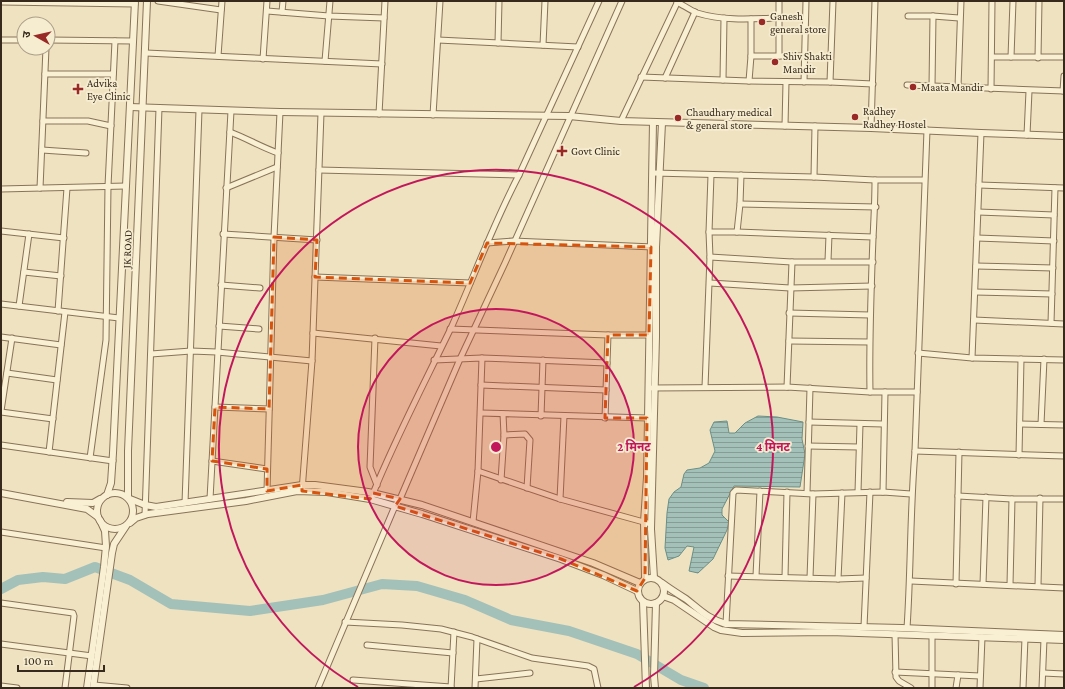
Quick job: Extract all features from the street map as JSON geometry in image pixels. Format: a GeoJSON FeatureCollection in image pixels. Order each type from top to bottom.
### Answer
{"type":"FeatureCollection","features":[{"type":"Feature","properties":{"kind":"street","name":"JK ROAD"},"geometry":{"type":"LineString","coordinates":[[129,498],[128,451],[147,1]]}},
{"type":"Feature","properties":{"kind":"street"},"geometry":{"type":"LineString","coordinates":[[158,1],[221,10]]}},
{"type":"Feature","properties":{"kind":"street"},"geometry":{"type":"LineString","coordinates":[[218,56],[222,1]]}},
{"type":"Feature","properties":{"kind":"street"},"geometry":{"type":"LineString","coordinates":[[263,59],[267,1]]}},
{"type":"Feature","properties":{"kind":"street"},"geometry":{"type":"LineString","coordinates":[[282,12],[283,1]]}},
{"type":"Feature","properties":{"kind":"street"},"geometry":{"type":"LineString","coordinates":[[325,62],[330,1]]}},
{"type":"Feature","properties":{"kind":"street"},"geometry":{"type":"LineString","coordinates":[[379,114],[385,1]]}},
{"type":"Feature","properties":{"kind":"street"},"geometry":{"type":"LineString","coordinates":[[433,115],[440,1]]}},
{"type":"Feature","properties":{"kind":"street"},"geometry":{"type":"LineString","coordinates":[[498,43],[499,1]]}},
{"type":"Feature","properties":{"kind":"street"},"geometry":{"type":"LineString","coordinates":[[543,45],[545,1]]}},
{"type":"Feature","properties":{"kind":"street"},"geometry":{"type":"LineString","coordinates":[[372,496],[434,360],[450,329],[507,198],[599,1]]}},
{"type":"Feature","properties":{"kind":"street"},"geometry":{"type":"LineString","coordinates":[[318,688],[395,506],[400,499],[460,359],[622,1]]}},
{"type":"Feature","properties":{"kind":"street"},"geometry":{"type":"LineString","coordinates":[[621,121],[677,1],[695,12],[724,18],[778,18]]}},
{"type":"Feature","properties":{"kind":"street"},"geometry":{"type":"LineString","coordinates":[[779,1],[779,56]]}},
{"type":"Feature","properties":{"kind":"street"},"geometry":{"type":"LineString","coordinates":[[804,82],[806,1]]}},
{"type":"Feature","properties":{"kind":"street"},"geometry":{"type":"LineString","coordinates":[[830,82],[833,1]]}},
{"type":"Feature","properties":{"kind":"street"},"geometry":{"type":"LineString","coordinates":[[871,128],[875,1]]}},
{"type":"Feature","properties":{"kind":"street"},"geometry":{"type":"LineString","coordinates":[[958,87],[960,1]]}},
{"type":"Feature","properties":{"kind":"street"},"geometry":{"type":"LineString","coordinates":[[991,89],[992,1]]}},
{"type":"Feature","properties":{"kind":"street"},"geometry":{"type":"LineString","coordinates":[[1011,57],[1013,1]]}},
{"type":"Feature","properties":{"kind":"street"},"geometry":{"type":"LineString","coordinates":[[1038,58],[1039,1]]}},
{"type":"Feature","properties":{"kind":"street"},"geometry":{"type":"LineString","coordinates":[[1,2],[135,2]]}},
{"type":"Feature","properties":{"kind":"street","name":"JK ROAD"},"geometry":{"type":"LineString","coordinates":[[105,496],[111,483],[135,2]]}},
{"type":"Feature","properties":{"kind":"street"},"geometry":{"type":"LineString","coordinates":[[267,11],[329,16],[384,18]]}},
{"type":"Feature","properties":{"kind":"street"},"geometry":{"type":"LineString","coordinates":[[665,78],[695,12]]}},
{"type":"Feature","properties":{"kind":"street"},"geometry":{"type":"LineString","coordinates":[[908,16],[959,18]]}},
{"type":"Feature","properties":{"kind":"street"},"geometry":{"type":"LineString","coordinates":[[932,86],[933,16]]}},
{"type":"Feature","properties":{"kind":"street"},"geometry":{"type":"LineString","coordinates":[[723,80],[724,18]]}},
{"type":"Feature","properties":{"kind":"street"},"geometry":{"type":"LineString","coordinates":[[749,81],[751,19]]}},
{"type":"Feature","properties":{"kind":"street"},"geometry":{"type":"LineString","coordinates":[[1,40],[16,40]]}},
{"type":"Feature","properties":{"kind":"street"},"geometry":{"type":"LineString","coordinates":[[56,40],[133,41]]}},
{"type":"Feature","properties":{"kind":"street"},"geometry":{"type":"LineString","coordinates":[[90,458],[106,340],[108,186],[115,40]]}},
{"type":"Feature","properties":{"kind":"street"},"geometry":{"type":"LineString","coordinates":[[438,40],[578,47]]}},
{"type":"Feature","properties":{"kind":"street"},"geometry":{"type":"LineString","coordinates":[[146,53],[382,64]]}},
{"type":"Feature","properties":{"kind":"street"},"geometry":{"type":"LineString","coordinates":[[40,188],[46,56]]}},
{"type":"Feature","properties":{"kind":"street"},"geometry":{"type":"LineString","coordinates":[[751,56],[805,56]]}},
{"type":"Feature","properties":{"kind":"street"},"geometry":{"type":"LineString","coordinates":[[992,57],[1064,57]]}},
{"type":"Feature","properties":{"kind":"street"},"geometry":{"type":"LineString","coordinates":[[45,74],[113,74]]}},
{"type":"Feature","properties":{"kind":"street"},"geometry":{"type":"LineString","coordinates":[[907,85],[1029,91],[1064,91],[1064,76]]}},
{"type":"Feature","properties":{"kind":"street"},"geometry":{"type":"LineString","coordinates":[[641,77],[873,84]]}},
{"type":"Feature","properties":{"kind":"street"},"geometry":{"type":"LineString","coordinates":[[785,126],[786,82]]}},
{"type":"Feature","properties":{"kind":"street"},"geometry":{"type":"LineString","coordinates":[[1027,134],[1029,91]]}},
{"type":"Feature","properties":{"kind":"street"},"geometry":{"type":"LineString","coordinates":[[130,107],[321,113],[546,115],[662,123],[815,126],[1064,136]]}},
{"type":"Feature","properties":{"kind":"street"},"geometry":{"type":"LineString","coordinates":[[145,515],[160,108]]}},
{"type":"Feature","properties":{"kind":"street"},"geometry":{"type":"LineString","coordinates":[[186,503],[199,110]]}},
{"type":"Feature","properties":{"kind":"street"},"geometry":{"type":"LineString","coordinates":[[210,499],[218,326],[231,110]]}},
{"type":"Feature","properties":{"kind":"street"},"geometry":{"type":"LineString","coordinates":[[266,491],[274,237],[280,112]]}},
{"type":"Feature","properties":{"kind":"street"},"geometry":{"type":"LineString","coordinates":[[302,488],[312,361],[321,113]]}},
{"type":"Feature","properties":{"kind":"street"},"geometry":{"type":"LineString","coordinates":[[43,121],[88,121],[111,126]]}},
{"type":"Feature","properties":{"kind":"street"},"geometry":{"type":"LineString","coordinates":[[653,122],[654,247],[651,388],[651,524],[654,578]]}},
{"type":"Feature","properties":{"kind":"street"},"geometry":{"type":"LineString","coordinates":[[637,591],[643,581],[644,522],[647,477],[647,418],[651,388],[649,335],[662,123]]}},
{"type":"Feature","properties":{"kind":"street"},"geometry":{"type":"LineString","coordinates":[[814,177],[815,126]]}},
{"type":"Feature","properties":{"kind":"street"},"geometry":{"type":"LineString","coordinates":[[907,628],[911,581],[912,494],[915,451],[927,130]]}},
{"type":"Feature","properties":{"kind":"street"},"geometry":{"type":"LineString","coordinates":[[230,132],[247,138],[278,153]]}},
{"type":"Feature","properties":{"kind":"street"},"geometry":{"type":"LineString","coordinates":[[972,358],[981,133]]}},
{"type":"Feature","properties":{"kind":"street"},"geometry":{"type":"LineString","coordinates":[[42,150],[86,153]]}},
{"type":"Feature","properties":{"kind":"street"},"geometry":{"type":"LineString","coordinates":[[226,188],[278,167]]}},
{"type":"Feature","properties":{"kind":"street"},"geometry":{"type":"LineString","coordinates":[[319,170],[519,175]]}},
{"type":"Feature","properties":{"kind":"street"},"geometry":{"type":"LineString","coordinates":[[653,173],[875,180],[924,180]]}},
{"type":"Feature","properties":{"kind":"street"},"geometry":{"type":"LineString","coordinates":[[705,387],[710,284],[709,232],[711,175]]}},
{"type":"Feature","properties":{"kind":"street"},"geometry":{"type":"LineString","coordinates":[[737,232],[741,175]]}},
{"type":"Feature","properties":{"kind":"street"},"geometry":{"type":"LineString","coordinates":[[870,392],[869,342],[873,237],[876,207],[875,180]]}},
{"type":"Feature","properties":{"kind":"street"},"geometry":{"type":"LineString","coordinates":[[979,185],[1064,188]]}},
{"type":"Feature","properties":{"kind":"street"},"geometry":{"type":"LineString","coordinates":[[1,191],[40,188],[126,186]]}},
{"type":"Feature","properties":{"kind":"street"},"geometry":{"type":"LineString","coordinates":[[58,311],[67,188]]}},
{"type":"Feature","properties":{"kind":"street"},"geometry":{"type":"LineString","coordinates":[[1051,323],[1055,188]]}},
{"type":"Feature","properties":{"kind":"street"},"geometry":{"type":"LineString","coordinates":[[740,204],[876,207]]}},
{"type":"Feature","properties":{"kind":"street"},"geometry":{"type":"LineString","coordinates":[[978,212],[1054,215]]}},
{"type":"Feature","properties":{"kind":"street"},"geometry":{"type":"LineString","coordinates":[[1,231],[64,238]]}},
{"type":"Feature","properties":{"kind":"street"},"geometry":{"type":"LineString","coordinates":[[709,232],[873,237]]}},
{"type":"Feature","properties":{"kind":"street"},"geometry":{"type":"LineString","coordinates":[[19,306],[29,234]]}},
{"type":"Feature","properties":{"kind":"street"},"geometry":{"type":"LineString","coordinates":[[223,234],[317,240]]}},
{"type":"Feature","properties":{"kind":"street"},"geometry":{"type":"LineString","coordinates":[[828,261],[829,235]]}},
{"type":"Feature","properties":{"kind":"street"},"geometry":{"type":"LineString","coordinates":[[977,238],[1054,241]]}},
{"type":"Feature","properties":{"kind":"street"},"geometry":{"type":"LineString","coordinates":[[487,243],[513,241],[654,247]]}},
{"type":"Feature","properties":{"kind":"street"},"geometry":{"type":"LineString","coordinates":[[710,257],[792,262],[873,262]]}},
{"type":"Feature","properties":{"kind":"street"},"geometry":{"type":"LineString","coordinates":[[787,387],[792,262]]}},
{"type":"Feature","properties":{"kind":"street"},"geometry":{"type":"LineString","coordinates":[[976,266],[1053,268]]}},
{"type":"Feature","properties":{"kind":"street"},"geometry":{"type":"LineString","coordinates":[[24,272],[61,276]]}},
{"type":"Feature","properties":{"kind":"street"},"geometry":{"type":"LineString","coordinates":[[315,277],[470,283]]}},
{"type":"Feature","properties":{"kind":"street"},"geometry":{"type":"LineString","coordinates":[[710,284],[790,288],[872,286]]}},
{"type":"Feature","properties":{"kind":"street"},"geometry":{"type":"LineString","coordinates":[[221,285],[260,288]]}},
{"type":"Feature","properties":{"kind":"street"},"geometry":{"type":"LineString","coordinates":[[975,292],[1052,294]]}},
{"type":"Feature","properties":{"kind":"street"},"geometry":{"type":"LineString","coordinates":[[1,304],[119,318]]}},
{"type":"Feature","properties":{"kind":"street"},"geometry":{"type":"LineString","coordinates":[[49,452],[66,312]]}},
{"type":"Feature","properties":{"kind":"street"},"geometry":{"type":"LineString","coordinates":[[790,313],[870,315]]}},
{"type":"Feature","properties":{"kind":"street"},"geometry":{"type":"LineString","coordinates":[[974,320],[1064,324]]}},
{"type":"Feature","properties":{"kind":"street"},"geometry":{"type":"LineString","coordinates":[[218,326],[259,329]]}},
{"type":"Feature","properties":{"kind":"street"},"geometry":{"type":"LineString","coordinates":[[450,329],[608,335],[649,335]]}},
{"type":"Feature","properties":{"kind":"street"},"geometry":{"type":"LineString","coordinates":[[313,333],[375,338],[441,346]]}},
{"type":"Feature","properties":{"kind":"street"},"geometry":{"type":"LineString","coordinates":[[605,418],[608,335]]}},
{"type":"Feature","properties":{"kind":"street"},"geometry":{"type":"LineString","coordinates":[[1,337],[61,346]]}},
{"type":"Feature","properties":{"kind":"street"},"geometry":{"type":"LineString","coordinates":[[12,338],[1,411],[53,419]]}},
{"type":"Feature","properties":{"kind":"street"},"geometry":{"type":"LineString","coordinates":[[375,338],[370,467],[377,485]]}},
{"type":"Feature","properties":{"kind":"street"},"geometry":{"type":"LineString","coordinates":[[789,341],[869,342]]}},
{"type":"Feature","properties":{"kind":"street"},"geometry":{"type":"LineString","coordinates":[[151,354],[191,351],[217,352],[312,361]]}},
{"type":"Feature","properties":{"kind":"street"},"geometry":{"type":"LineString","coordinates":[[918,353],[972,358],[1064,360]]}},
{"type":"Feature","properties":{"kind":"street"},"geometry":{"type":"LineString","coordinates":[[434,360],[482,358],[607,363]]}},
{"type":"Feature","properties":{"kind":"street"},"geometry":{"type":"LineString","coordinates":[[473,522],[478,471],[482,358]]}},
{"type":"Feature","properties":{"kind":"street"},"geometry":{"type":"LineString","coordinates":[[1019,455],[1021,359]]}},
{"type":"Feature","properties":{"kind":"street"},"geometry":{"type":"LineString","coordinates":[[1041,424],[1044,359]]}},
{"type":"Feature","properties":{"kind":"street"},"geometry":{"type":"LineString","coordinates":[[541,416],[543,360]]}},
{"type":"Feature","properties":{"kind":"street"},"geometry":{"type":"LineString","coordinates":[[7,373],[57,380]]}},
{"type":"Feature","properties":{"kind":"street"},"geometry":{"type":"LineString","coordinates":[[481,385],[606,390]]}},
{"type":"Feature","properties":{"kind":"street"},"geometry":{"type":"LineString","coordinates":[[651,388],[787,387],[870,392],[917,392]]}},
{"type":"Feature","properties":{"kind":"street"},"geometry":{"type":"LineString","coordinates":[[807,494],[810,388]]}},
{"type":"Feature","properties":{"kind":"street"},"geometry":{"type":"LineString","coordinates":[[883,492],[883,424],[885,392]]}},
{"type":"Feature","properties":{"kind":"street"},"geometry":{"type":"LineString","coordinates":[[215,407],[269,409]]}},
{"type":"Feature","properties":{"kind":"street"},"geometry":{"type":"LineString","coordinates":[[480,413],[605,418],[647,418]]}},
{"type":"Feature","properties":{"kind":"street"},"geometry":{"type":"LineString","coordinates":[[501,480],[504,434],[503,414]]}},
{"type":"Feature","properties":{"kind":"street"},"geometry":{"type":"LineString","coordinates":[[560,498],[564,416]]}},
{"type":"Feature","properties":{"kind":"street"},"geometry":{"type":"LineString","coordinates":[[809,422],[883,424]]}},
{"type":"Feature","properties":{"kind":"street"},"geometry":{"type":"LineString","coordinates":[[858,492],[860,424]]}},
{"type":"Feature","properties":{"kind":"street"},"geometry":{"type":"LineString","coordinates":[[1020,424],[1064,425]]}},
{"type":"Feature","properties":{"kind":"street"},"geometry":{"type":"LineString","coordinates":[[504,434],[525,434],[530,440],[527,488]]}},
{"type":"Feature","properties":{"kind":"street"},"geometry":{"type":"LineString","coordinates":[[1,445],[112,462]]}},
{"type":"Feature","properties":{"kind":"street"},"geometry":{"type":"LineString","coordinates":[[808,446],[859,447]]}},
{"type":"Feature","properties":{"kind":"street"},"geometry":{"type":"LineString","coordinates":[[915,451],[1064,456]]}},
{"type":"Feature","properties":{"kind":"street"},"geometry":{"type":"LineString","coordinates":[[956,584],[959,452]]}},
{"type":"Feature","properties":{"kind":"street"},"geometry":{"type":"LineString","coordinates":[[212,461],[267,469]]}},
{"type":"Feature","properties":{"kind":"street"},"geometry":{"type":"LineString","coordinates":[[478,471],[527,488],[651,524]]}},
{"type":"Feature","properties":{"kind":"street"},"geometry":{"type":"LineString","coordinates":[[1,493],[87,510],[109,528],[114,529],[128,524],[136,518],[145,515],[246,501],[302,488]]}},
{"type":"Feature","properties":{"kind":"street"},"geometry":{"type":"LineString","coordinates":[[47,501],[87,503],[97,501],[116,492],[145,505],[156,507],[266,491],[302,488],[400,499],[473,522],[643,581],[654,578],[686,599],[703,613],[714,620],[726,624],[907,628],[1064,635]]}},
{"type":"Feature","properties":{"kind":"street"},"geometry":{"type":"LineString","coordinates":[[726,624],[733,493],[736,490],[807,494],[883,492],[912,494]]}},
{"type":"Feature","properties":{"kind":"street"},"geometry":{"type":"LineString","coordinates":[[756,576],[760,491]]}},
{"type":"Feature","properties":{"kind":"street"},"geometry":{"type":"LineString","coordinates":[[785,577],[787,492]]}},
{"type":"Feature","properties":{"kind":"street"},"geometry":{"type":"LineString","coordinates":[[864,627],[870,492]]}},
{"type":"Feature","properties":{"kind":"street"},"geometry":{"type":"LineString","coordinates":[[838,579],[842,493]]}},
{"type":"Feature","properties":{"kind":"street"},"geometry":{"type":"LineString","coordinates":[[810,578],[813,494]]}},
{"type":"Feature","properties":{"kind":"street"},"geometry":{"type":"LineString","coordinates":[[105,496],[98,506],[99,519],[105,531],[107,567]]}},
{"type":"Feature","properties":{"kind":"street"},"geometry":{"type":"LineString","coordinates":[[372,496],[395,506],[561,559],[603,575],[637,591],[639,597],[644,602],[650,604],[656,603],[663,596],[664,587],[662,583]]}},
{"type":"Feature","properties":{"kind":"street"},"geometry":{"type":"LineString","coordinates":[[958,496],[1012,499],[1064,499]]}},
{"type":"Feature","properties":{"kind":"street"},"geometry":{"type":"LineString","coordinates":[[983,584],[986,497]]}},
{"type":"Feature","properties":{"kind":"street"},"geometry":{"type":"LineString","coordinates":[[127,688],[94,687],[98,632],[107,567],[114,544],[134,513],[132,503],[129,498]]}},
{"type":"Feature","properties":{"kind":"street"},"geometry":{"type":"LineString","coordinates":[[1038,586],[1040,498]]}},
{"type":"Feature","properties":{"kind":"street"},"geometry":{"type":"LineString","coordinates":[[1010,584],[1012,499]]}},
{"type":"Feature","properties":{"kind":"street"},"geometry":{"type":"LineString","coordinates":[[1,532],[106,548]]}},
{"type":"Feature","properties":{"kind":"street"},"geometry":{"type":"LineString","coordinates":[[728,576],[838,579],[866,578]]}},
{"type":"Feature","properties":{"kind":"street"},"geometry":{"type":"LineString","coordinates":[[911,581],[956,584],[1010,584],[1064,588]]}},
{"type":"Feature","properties":{"kind":"street"},"geometry":{"type":"LineString","coordinates":[[663,596],[674,600],[714,627],[732,632],[830,632],[1064,640]]}},
{"type":"Feature","properties":{"kind":"street"},"geometry":{"type":"LineString","coordinates":[[644,602],[646,688]]}},
{"type":"Feature","properties":{"kind":"street"},"geometry":{"type":"LineString","coordinates":[[1,603],[73,613],[74,616],[65,688]]}},
{"type":"Feature","properties":{"kind":"street"},"geometry":{"type":"LineString","coordinates":[[655,688],[656,603]]}},
{"type":"Feature","properties":{"kind":"street"},"geometry":{"type":"LineString","coordinates":[[345,622],[402,624],[441,629],[477,639],[532,658],[588,666],[594,669],[598,688]]}},
{"type":"Feature","properties":{"kind":"street"},"geometry":{"type":"LineString","coordinates":[[87,688],[92,656],[98,632]]}},
{"type":"Feature","properties":{"kind":"street"},"geometry":{"type":"LineString","coordinates":[[353,680],[451,687],[454,632]]}},
{"type":"Feature","properties":{"kind":"street"},"geometry":{"type":"LineString","coordinates":[[895,634],[895,672],[899,681],[911,688]]}},
{"type":"Feature","properties":{"kind":"street"},"geometry":{"type":"LineString","coordinates":[[932,636],[932,688]]}},
{"type":"Feature","properties":{"kind":"street"},"geometry":{"type":"LineString","coordinates":[[980,688],[982,637]]}},
{"type":"Feature","properties":{"kind":"street"},"geometry":{"type":"LineString","coordinates":[[1023,688],[1025,638]]}},
{"type":"Feature","properties":{"kind":"street"},"geometry":{"type":"LineString","coordinates":[[475,688],[477,639]]}},
{"type":"Feature","properties":{"kind":"street"},"geometry":{"type":"LineString","coordinates":[[1042,688],[1044,639]]}},
{"type":"Feature","properties":{"kind":"street"},"geometry":{"type":"LineString","coordinates":[[1,644],[92,656]]}},
{"type":"Feature","properties":{"kind":"street"},"geometry":{"type":"LineString","coordinates":[[367,645],[453,653]]}},
{"type":"Feature","properties":{"kind":"street"},"geometry":{"type":"LineString","coordinates":[[895,672],[980,676]]}},
{"type":"Feature","properties":{"kind":"street"},"geometry":{"type":"LineString","coordinates":[[476,679],[530,673]]}},
{"type":"Feature","properties":{"kind":"street"},"geometry":{"type":"LineString","coordinates":[[1043,673],[1064,674]]}},
{"type":"Feature","properties":{"kind":"street"},"geometry":{"type":"LineString","coordinates":[[956,688],[958,675]]}},
{"type":"Feature","properties":{"kind":"street"},"geometry":{"type":"LineString","coordinates":[[1,686],[17,688]]}},
{"type":"Feature","properties":{"kind":"highlighted area"},"geometry":{"type":"Polygon","coordinates":[[[274,237],[317,240],[315,277],[470,283],[487,243],[651,247],[649,335],[608,335],[605,418],[647,418],[645,578],[637,591],[561,559],[395,506],[400,499],[373,493],[370,499],[302,491],[302,485],[267,491],[267,469],[212,461],[215,407],[269,409],[274,237]]]}},
{"type":"Feature","properties":{"kind":"water"},"geometry":{"type":"Polygon","coordinates":[[[758,416],[777,417],[803,422],[802,439],[805,454],[800,487],[734,486],[722,509],[722,515],[729,522],[727,530],[713,559],[698,573],[689,571],[694,547],[687,546],[679,556],[668,560],[665,548],[669,499],[674,492],[681,487],[684,474],[687,470],[700,468],[709,463],[715,451],[710,430],[714,422],[727,421],[729,433],[735,433],[745,423],[758,416]]]}},
{"type":"Feature","properties":{"kind":"waterway"},"geometry":{"type":"LineString","coordinates":[[1,589],[18,580],[43,577],[65,579],[95,567],[130,580],[171,604],[250,611],[323,600],[382,584],[417,586],[465,600],[511,620],[569,631],[637,654],[681,680],[704,688]]}},
{"type":"Feature","properties":{"kind":"place","name":"Ganesh general store"},"geometry":{"type":"Point","coordinates":[762,22]}},
{"type":"Feature","properties":{"kind":"place","name":"Shiv Shakti Mandir"},"geometry":{"type":"Point","coordinates":[775,62]}},
{"type":"Feature","properties":{"kind":"place","name":"Maata Mandir"},"geometry":{"type":"Point","coordinates":[913,87]}},
{"type":"Feature","properties":{"kind":"place","name":"Advika Eye Clinic"},"geometry":{"type":"Point","coordinates":[78,89]}},
{"type":"Feature","properties":{"kind":"place","name":"Radhey Radhey Hostel"},"geometry":{"type":"Point","coordinates":[855,117]}},
{"type":"Feature","properties":{"kind":"place","name":"Chaudhary medical & general store"},"geometry":{"type":"Point","coordinates":[678,118]}},
{"type":"Feature","properties":{"kind":"place","name":"Govt Clinic"},"geometry":{"type":"Point","coordinates":[562,151]}}]}
